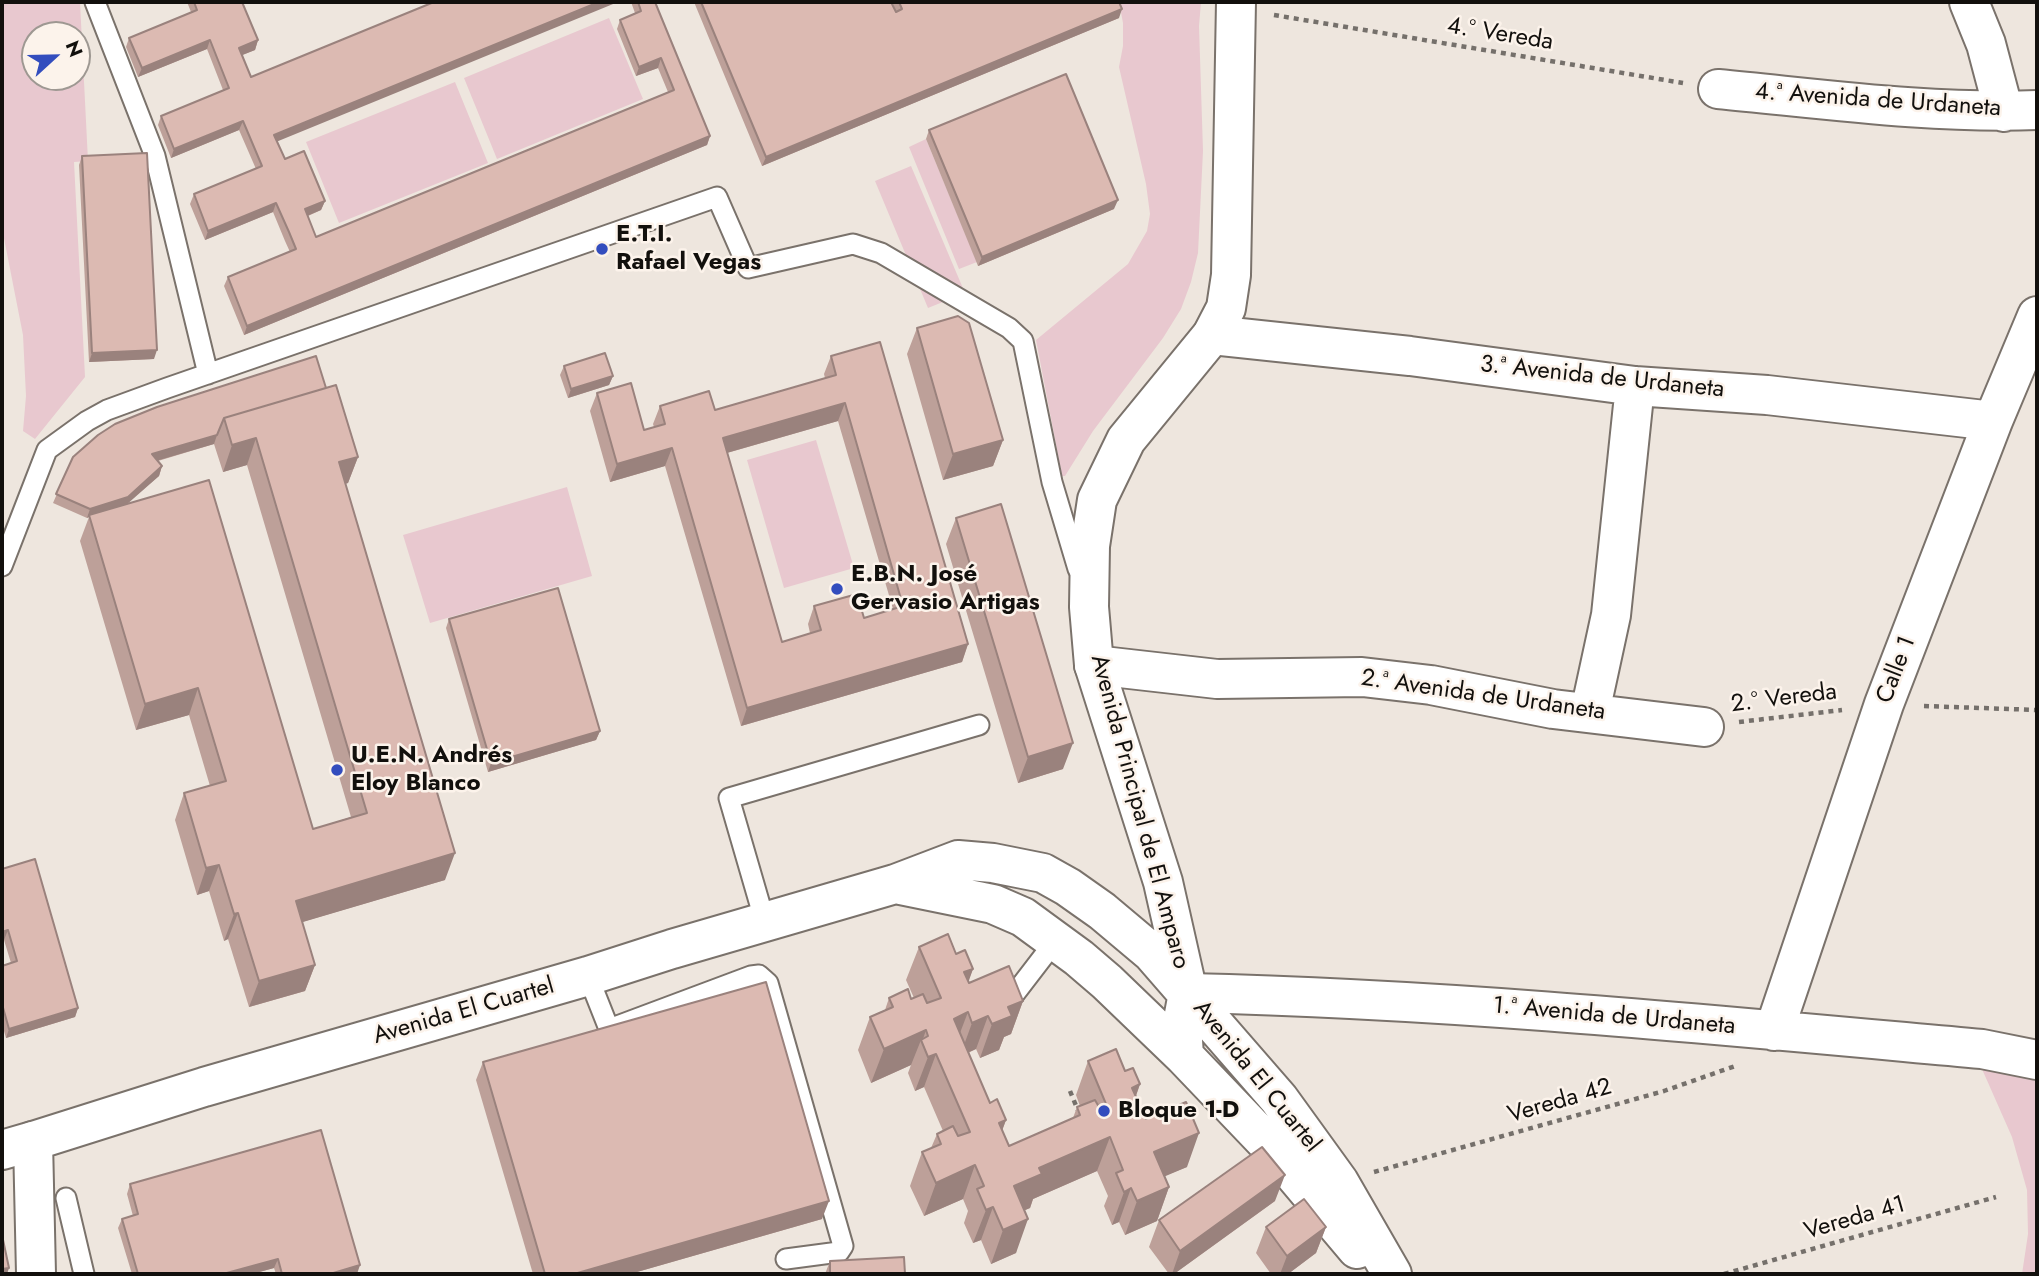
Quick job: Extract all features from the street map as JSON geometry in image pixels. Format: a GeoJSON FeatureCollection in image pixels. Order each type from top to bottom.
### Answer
{"type":"FeatureCollection","features":[{"type":"Feature","properties":{"kind":"street"},"geometry":{"type":"LineString","coordinates":[[1969,2],[1986,44],[2020,111]]}},
{"type":"Feature","properties":{"kind":"street","name":"Avenida Principal de El Amparo"},"geometry":{"type":"LineString","coordinates":[[1188,993],[1163,883],[1094,665],[1089,607],[1090,546],[1097,500],[1126,440],[1212,335],[1226,308],[1231,275],[1236,5]]}},
{"type":"Feature","properties":{"kind":"street","name":"4.ª Avenida de Urdaneta"},"geometry":{"type":"LineString","coordinates":[[1718,89],[1915,108],[2020,111]]}},
{"type":"Feature","properties":{"kind":"street","name":"Calle 1"},"geometry":{"type":"LineString","coordinates":[[1774,1031],[1884,704],[1993,421],[2037,316]]}},
{"type":"Feature","properties":{"kind":"street","name":"3.ª Avenida de Urdaneta"},"geometry":{"type":"LineString","coordinates":[[1212,335],[1410,356],[1635,386],[1767,395],[1993,421]]}},
{"type":"Feature","properties":{"kind":"street"},"geometry":{"type":"LineString","coordinates":[[1590,712],[1611,615],[1635,386]]}},
{"type":"Feature","properties":{"kind":"street","name":"2.ª Avenida de Urdaneta"},"geometry":{"type":"LineString","coordinates":[[1094,665],[1217,679],[1362,677],[1431,685],[1553,709],[1704,727]]}},
{"type":"Feature","properties":{"kind":"street","name":"Avenida El Cuartel"},"geometry":{"type":"LineString","coordinates":[[18,1146],[204,1087],[895,884],[958,860],[993,863],[1043,873],[1102,911],[1152,953],[1279,1099],[1339,1182],[1392,1274]]}},
{"type":"Feature","properties":{"kind":"street","name":"Avenida El Cuartel"},"geometry":{"type":"LineString","coordinates":[[895,884],[993,904],[1023,917],[1056,940],[1107,982],[1184,1056],[1271,1147],[1379,1274]]}},
{"type":"Feature","properties":{"kind":"street","name":"1.ª Avenida de Urdaneta"},"geometry":{"type":"LineString","coordinates":[[1107,982],[1188,993],[1321,996],[1606,1015],[1982,1049],[2037,1060]]}},
{"type":"Feature","properties":{"kind":"street"},"geometry":{"type":"LineString","coordinates":[[1184,1056],[1182,1025],[1188,993]]}},
{"type":"Feature","properties":{"kind":"street"},"geometry":{"type":"LineString","coordinates":[[18,1146],[36,1274]]}},
{"type":"Feature","properties":{"kind":"lane"},"geometry":{"type":"LineString","coordinates":[[95,2],[155,156],[208,374]]}},
{"type":"Feature","properties":{"kind":"lane"},"geometry":{"type":"LineString","coordinates":[[2,566],[47,450],[107,410],[717,197],[748,268],[853,244],[881,253],[1009,328],[1023,341],[1052,482],[1089,607]]}},
{"type":"Feature","properties":{"kind":"lane"},"geometry":{"type":"LineString","coordinates":[[765,922],[729,798],[979,725]]}},
{"type":"Feature","properties":{"kind":"lane"},"geometry":{"type":"LineString","coordinates":[[1002,1010],[1056,940]]}},
{"type":"Feature","properties":{"kind":"lane"},"geometry":{"type":"LineString","coordinates":[[588,976],[602,1031],[751,976],[759,975],[768,983],[843,1246],[839,1252],[786,1259]]}},
{"type":"Feature","properties":{"kind":"lane"},"geometry":{"type":"LineString","coordinates":[[66,1198],[84,1274]]}},
{"type":"Feature","properties":{"kind":"path","name":"4.° Vereda"},"geometry":{"type":"LineString","coordinates":[[1236,5],[1718,89]]}},
{"type":"Feature","properties":{"kind":"path","name":"2.° Vereda"},"geometry":{"type":"LineString","coordinates":[[1704,727],[1884,704],[2037,710]]}},
{"type":"Feature","properties":{"kind":"path","name":"Vereda 42"},"geometry":{"type":"LineString","coordinates":[[1339,1182],[1664,1091],[1751,1061],[1774,1031]]}},
{"type":"Feature","properties":{"kind":"path"},"geometry":{"type":"LineString","coordinates":[[1070,1091],[1083,1123]]}},
{"type":"Feature","properties":{"kind":"path","name":"Vereda 41"},"geometry":{"type":"LineString","coordinates":[[1724,1274],[1996,1196]]}},
{"type":"Feature","properties":{"kind":"shaded area"},"geometry":{"type":"Polygon","coordinates":[[[2,2],[80,2],[81,21],[21,21],[21,91],[84,91],[88,161],[74,162],[85,377],[35,439],[23,431],[26,396],[23,335],[2,228],[2,2]]]}},
{"type":"Feature","properties":{"kind":"shaded area"},"geometry":{"type":"Polygon","coordinates":[[[1119,2],[1201,2],[1199,26],[1203,151],[1198,253],[1181,309],[1163,338],[1093,431],[1065,476],[1062,476],[1036,340],[1128,264],[1147,231],[1150,214],[1146,184],[1119,67],[1123,23],[1119,2]]]}},
{"type":"Feature","properties":{"kind":"shaded area"},"geometry":{"type":"Polygon","coordinates":[[[609,18],[643,99],[497,159],[464,78],[609,18]]]}},
{"type":"Feature","properties":{"kind":"shaded area"},"geometry":{"type":"Polygon","coordinates":[[[455,82],[488,163],[339,223],[306,142],[455,82]]]}},
{"type":"Feature","properties":{"kind":"shaded area"},"geometry":{"type":"Polygon","coordinates":[[[926,139],[977,262],[959,269],[909,147],[926,139]]]}},
{"type":"Feature","properties":{"kind":"shaded area"},"geometry":{"type":"Polygon","coordinates":[[[911,166],[965,293],[928,308],[875,181],[911,166]]]}},
{"type":"Feature","properties":{"kind":"shaded area"},"geometry":{"type":"Polygon","coordinates":[[[816,440],[854,568],[784,588],[747,460],[816,440]]]}},
{"type":"Feature","properties":{"kind":"shaded area"},"geometry":{"type":"Polygon","coordinates":[[[567,487],[592,576],[430,623],[403,535],[567,487]]]}},
{"type":"Feature","properties":{"kind":"shaded area"},"geometry":{"type":"Polygon","coordinates":[[[1978,1060],[2037,1064],[2037,1274],[2022,1274],[2028,1234],[2027,1190],[2012,1137],[1978,1060]]]}},
{"type":"Feature","properties":{"kind":"building"},"geometry":{"type":"Polygon","coordinates":[[[194,2],[242,2],[258,40],[239,48],[251,77],[434,2],[599,2],[274,135],[285,159],[304,151],[325,201],[305,209],[316,237],[674,90],[661,58],[639,67],[620,20],[641,11],[638,2],[655,2],[710,136],[247,326],[228,277],[296,249],[276,203],[208,231],[194,194],[262,166],[243,121],[174,149],[161,116],[229,88],[210,40],[142,68],[129,38],[197,10],[194,2]]]}},
{"type":"Feature","properties":{"kind":"building"},"geometry":{"type":"Polygon","coordinates":[[[701,2],[891,2],[896,12],[902,9],[899,2],[1119,2],[1122,9],[766,157],[701,2]]]}},
{"type":"Feature","properties":{"kind":"building"},"geometry":{"type":"Polygon","coordinates":[[[1066,74],[1118,200],[982,257],[929,130],[1066,74]]]}},
{"type":"Feature","properties":{"kind":"building"},"geometry":{"type":"Polygon","coordinates":[[[147,153],[157,350],[92,353],[82,156],[147,153]]]}},
{"type":"Feature","properties":{"kind":"building"},"geometry":{"type":"Polygon","coordinates":[[[958,316],[969,323],[1003,440],[953,454],[917,328],[958,316]]]}},
{"type":"Feature","properties":{"kind":"building"},"geometry":{"type":"Polygon","coordinates":[[[880,342],[968,644],[747,708],[672,448],[617,464],[597,393],[631,383],[644,430],[665,424],[660,406],[709,391],[715,410],[836,375],[831,356],[880,342]],[[845,403],[723,438],[782,642],[821,630],[814,606],[857,594],[864,618],[903,606],[845,403]]]}},
{"type":"Feature","properties":{"kind":"building"},"geometry":{"type":"Polygon","coordinates":[[[605,353],[613,376],[571,389],[564,366],[605,353]]]}},
{"type":"Feature","properties":{"kind":"building"},"geometry":{"type":"Polygon","coordinates":[[[316,356],[326,388],[224,418],[217,435],[152,454],[162,466],[128,497],[90,509],[56,494],[73,457],[115,424],[157,407],[316,356]]]}},
{"type":"Feature","properties":{"kind":"building"},"geometry":{"type":"Polygon","coordinates":[[[336,385],[358,457],[339,462],[455,853],[296,901],[315,965],[259,981],[238,913],[234,914],[219,865],[206,868],[184,793],[226,781],[198,688],[145,704],[89,515],[209,480],[313,829],[367,813],[256,438],[232,445],[224,418],[336,385]]]}},
{"type":"Feature","properties":{"kind":"building"},"geometry":{"type":"Polygon","coordinates":[[[1001,504],[1073,743],[1028,757],[956,518],[1001,504]]]}},
{"type":"Feature","properties":{"kind":"building"},"geometry":{"type":"Polygon","coordinates":[[[558,588],[600,731],[491,763],[449,619],[558,588]]]}},
{"type":"Feature","properties":{"kind":"building"},"geometry":{"type":"Polygon","coordinates":[[[35,859],[78,1008],[9,1029],[2,1004],[2,966],[17,961],[8,930],[2,932],[2,869],[35,859]]]}},
{"type":"Feature","properties":{"kind":"building"},"geometry":{"type":"Polygon","coordinates":[[[948,934],[956,954],[965,950],[973,969],[964,972],[969,983],[1009,966],[1023,1001],[1008,1007],[1012,1016],[992,1024],[988,1016],[972,1023],[968,1012],[954,1019],[990,1103],[997,1099],[1006,1120],[999,1123],[1009,1146],[1080,1115],[1077,1107],[1095,1100],[1099,1107],[1106,1104],[1088,1061],[1116,1049],[1125,1071],[1133,1068],[1140,1084],[1132,1088],[1146,1119],[1186,1102],[1199,1133],[1154,1152],[1169,1187],[1137,1201],[1131,1188],[1124,1192],[1116,1173],[1123,1170],[1110,1137],[1039,1168],[1042,1174],[1014,1186],[1028,1219],[1003,1230],[993,1207],[986,1210],[977,1189],[984,1186],[975,1165],[936,1183],[922,1152],[941,1144],[937,1134],[953,1126],[958,1136],[970,1132],[936,1054],[928,1057],[921,1040],[928,1036],[926,1030],[884,1049],[870,1017],[893,1007],[889,998],[908,989],[911,999],[923,994],[927,1003],[941,998],[919,947],[948,934]]]}},
{"type":"Feature","properties":{"kind":"building"},"geometry":{"type":"Polygon","coordinates":[[[766,982],[829,1201],[574,1274],[545,1274],[483,1062],[766,982]]]}},
{"type":"Feature","properties":{"kind":"building"},"geometry":{"type":"Polygon","coordinates":[[[321,1130],[360,1265],[330,1274],[282,1274],[278,1259],[223,1274],[138,1274],[122,1219],[138,1214],[130,1184],[321,1130]]]}},
{"type":"Feature","properties":{"kind":"building"},"geometry":{"type":"Polygon","coordinates":[[[1262,1147],[1285,1175],[1180,1251],[1159,1220],[1262,1147]]]}},
{"type":"Feature","properties":{"kind":"building"},"geometry":{"type":"Polygon","coordinates":[[[1304,1199],[1326,1227],[1287,1256],[1266,1227],[1304,1199]]]}},
{"type":"Feature","properties":{"kind":"building"},"geometry":{"type":"Polygon","coordinates":[[[2,1235],[9,1268],[2,1269],[2,1235]]]}},
{"type":"Feature","properties":{"kind":"building"},"geometry":{"type":"Polygon","coordinates":[[[904,1257],[905,1274],[830,1274],[830,1261],[904,1257]]]}},
{"type":"Feature","properties":{"kind":"place","name":"E.T.I. Rafael Vegas"},"geometry":{"type":"Point","coordinates":[602,249]}},
{"type":"Feature","properties":{"kind":"place","name":"E.B.N. José Gervasio Artigas"},"geometry":{"type":"Point","coordinates":[837,589]}},
{"type":"Feature","properties":{"kind":"place","name":"U.E.N. Andrés Eloy Blanco"},"geometry":{"type":"Point","coordinates":[337,770]}},
{"type":"Feature","properties":{"kind":"place","name":"Bloque 1-D"},"geometry":{"type":"Point","coordinates":[1104,1111]}}]}
